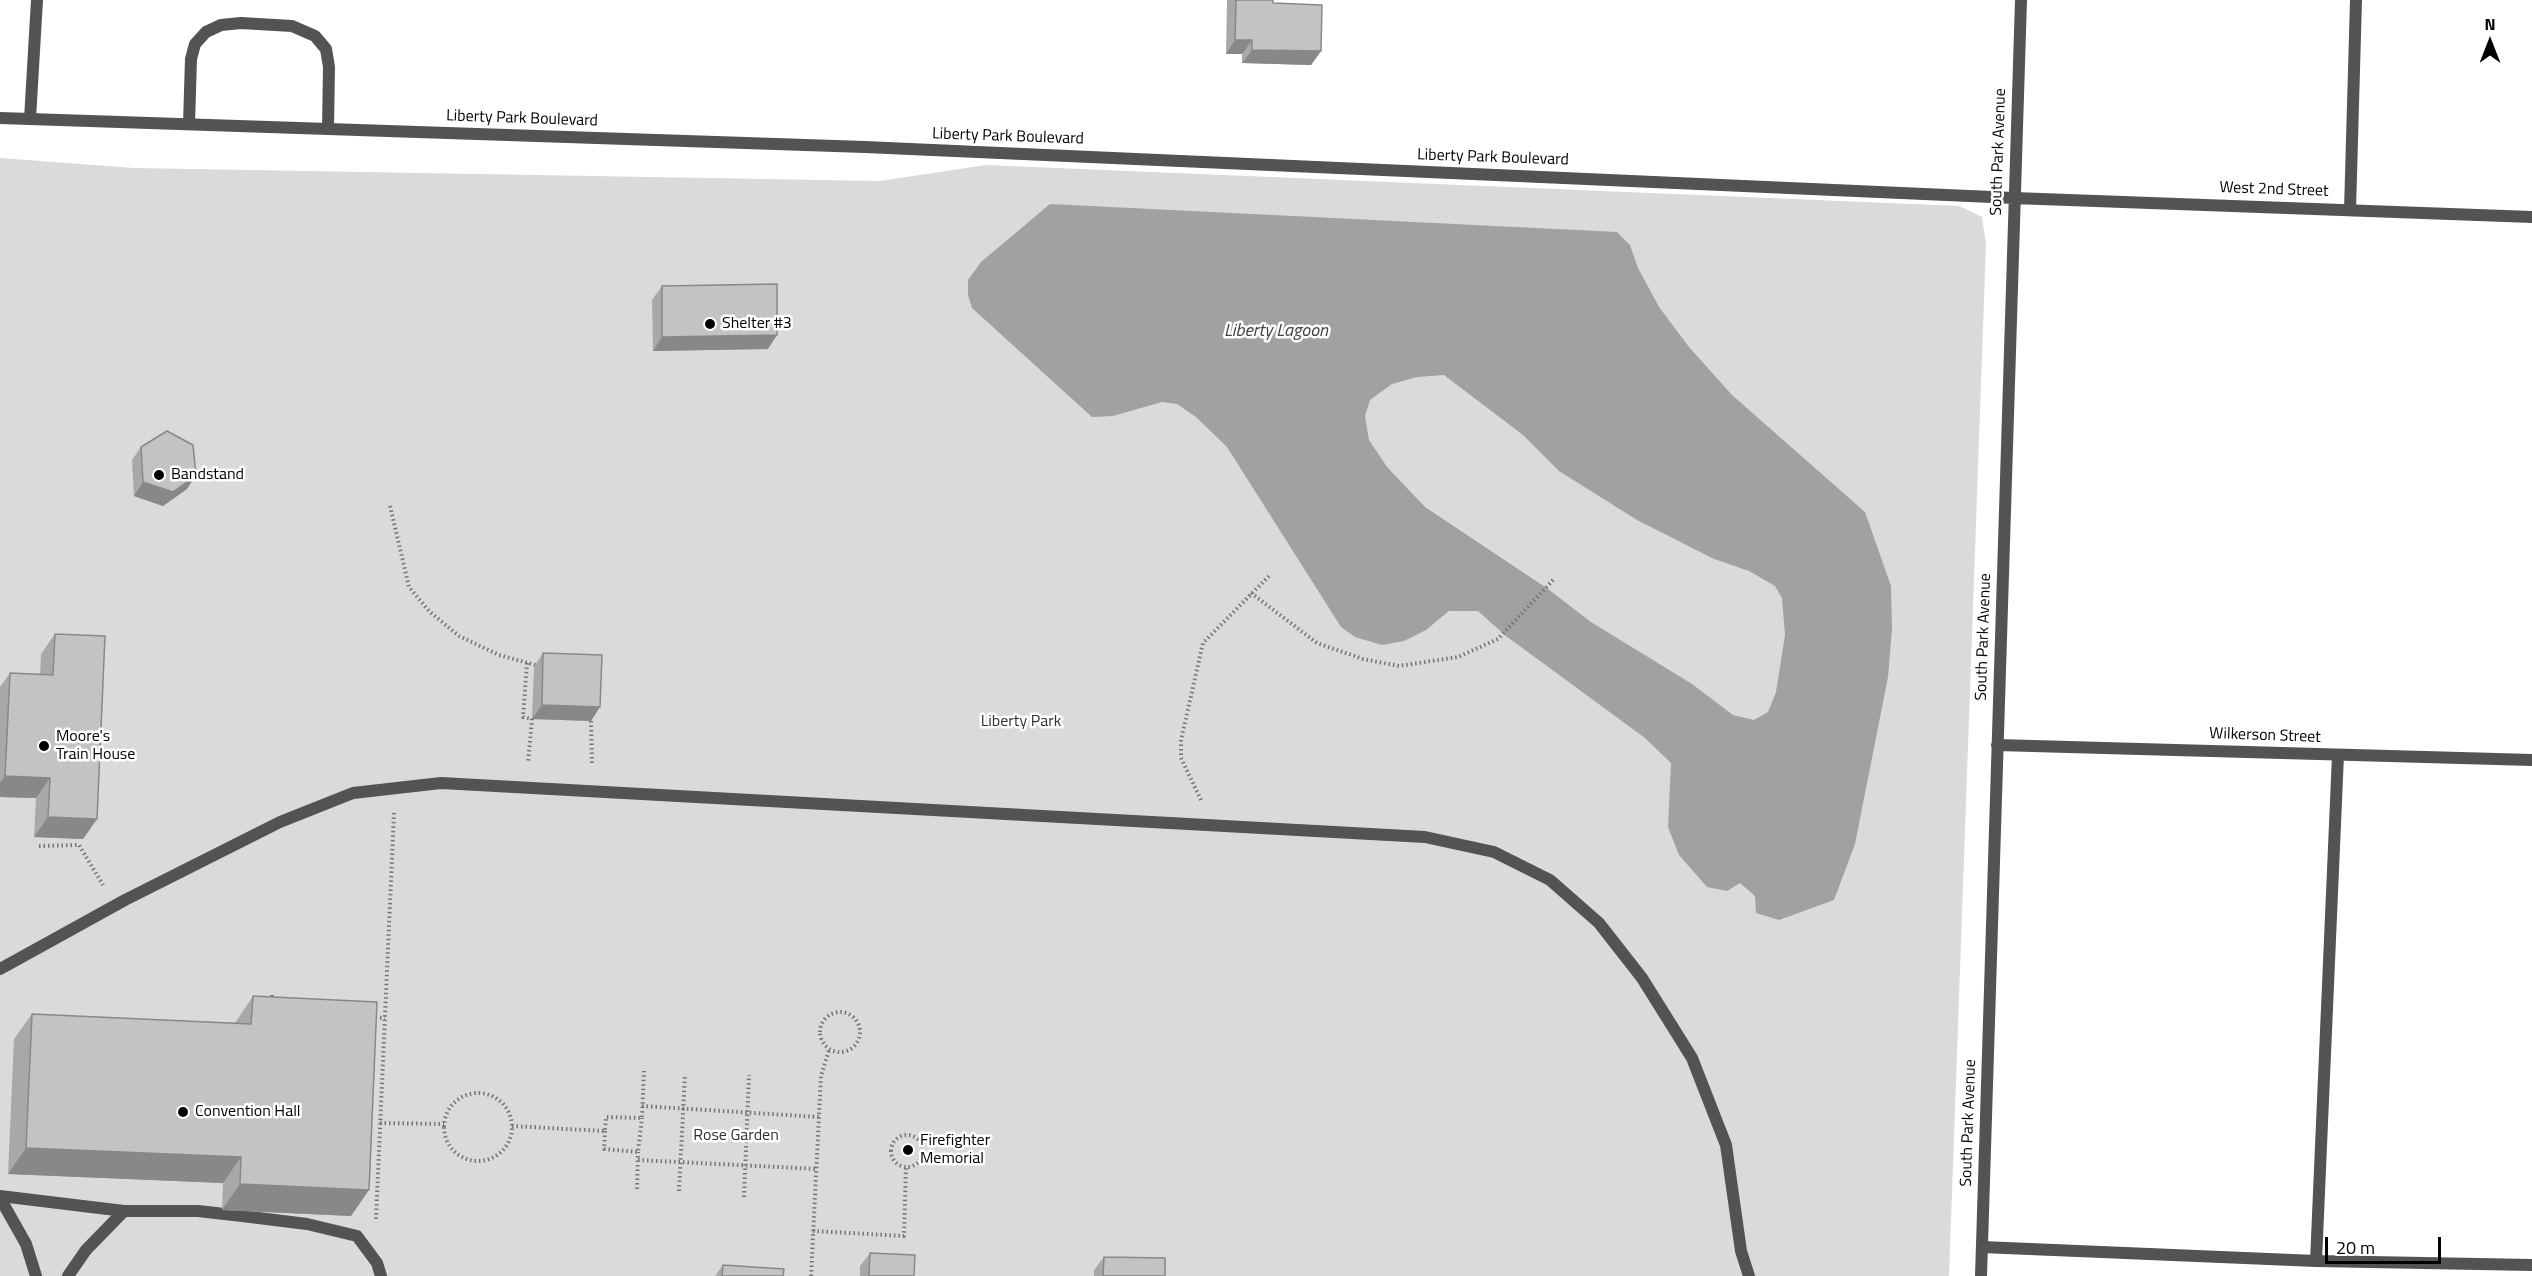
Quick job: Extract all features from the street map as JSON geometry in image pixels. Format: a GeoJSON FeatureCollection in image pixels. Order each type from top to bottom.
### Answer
{"type":"FeatureCollection","features":[{"type":"Feature","properties":{"kind":"street"},"geometry":{"type":"LineString","coordinates":[[30,119],[37,0]]}},
{"type":"Feature","properties":{"kind":"street","name":"South Park Avenue"},"geometry":{"type":"LineString","coordinates":[[1981,1276],[2021,0]]}},
{"type":"Feature","properties":{"kind":"street"},"geometry":{"type":"LineString","coordinates":[[2350,210],[2356,0]]}},
{"type":"Feature","properties":{"kind":"street"},"geometry":{"type":"LineString","coordinates":[[189,124],[190,59],[195,44],[206,32],[221,25],[241,23],[292,26],[315,36],[326,49],[330,66],[328,129]]}},
{"type":"Feature","properties":{"kind":"street","name":"Liberty Park Boulevard"},"geometry":{"type":"LineString","coordinates":[[0,118],[878,148],[2014,198]]}},
{"type":"Feature","properties":{"kind":"street","name":"West 2nd Street"},"geometry":{"type":"LineString","coordinates":[[2014,198],[2532,217]]}},
{"type":"Feature","properties":{"kind":"street","name":"Wilkerson Street"},"geometry":{"type":"LineString","coordinates":[[1997,745],[2532,760]]}},
{"type":"Feature","properties":{"kind":"street"},"geometry":{"type":"LineString","coordinates":[[2316,1261],[2338,755]]}},
{"type":"Feature","properties":{"kind":"street"},"geometry":{"type":"LineString","coordinates":[[0,969],[115,905],[280,822],[353,793],[441,783],[1425,837],[1494,852],[1550,880],[1599,923],[1642,978],[1692,1058],[1726,1145],[1741,1251],[1749,1276]]}},
{"type":"Feature","properties":{"kind":"street"},"geometry":{"type":"LineString","coordinates":[[0,1197],[124,1211],[198,1211],[307,1224],[357,1236],[377,1263],[381,1276]]}},
{"type":"Feature","properties":{"kind":"street"},"geometry":{"type":"LineString","coordinates":[[0,1197],[27,1244],[36,1276]]}},
{"type":"Feature","properties":{"kind":"street"},"geometry":{"type":"LineString","coordinates":[[68,1276],[86,1250],[124,1211]]}},
{"type":"Feature","properties":{"kind":"street"},"geometry":{"type":"LineString","coordinates":[[1982,1247],[2316,1261],[2532,1265]]}},
{"type":"Feature","properties":{"kind":"path"},"geometry":{"type":"LineString","coordinates":[[390,506],[410,587],[429,611],[459,636],[499,655],[543,667]]}},
{"type":"Feature","properties":{"kind":"path"},"geometry":{"type":"LineString","coordinates":[[1212,825],[1180,758],[1180,740],[1203,643],[1270,575]]}},
{"type":"Feature","properties":{"kind":"path"},"geometry":{"type":"LineString","coordinates":[[1251,593],[1317,643],[1363,659],[1400,666],[1458,657],[1498,639],[1554,579]]}},
{"type":"Feature","properties":{"kind":"path"},"geometry":{"type":"LineString","coordinates":[[526,787],[532,719],[523,717],[527,663]]}},
{"type":"Feature","properties":{"kind":"path"},"geometry":{"type":"LineString","coordinates":[[591,721],[593,791]]}},
{"type":"Feature","properties":{"kind":"path"},"geometry":{"type":"LineString","coordinates":[[376,1216],[395,788]]}},
{"type":"Feature","properties":{"kind":"path"},"geometry":{"type":"LineString","coordinates":[[39,846],[79,845],[115,905]]}},
{"type":"Feature","properties":{"kind":"path"},"geometry":{"type":"LineString","coordinates":[[271,1011],[272,993]]}},
{"type":"Feature","properties":{"kind":"path"},"geometry":{"type":"LineString","coordinates":[[811,1276],[821,1076],[829,1050],[819,1034],[822,1021],[839,1012],[851,1015],[856,1020],[860,1033],[855,1046],[843,1052],[829,1050]]}},
{"type":"Feature","properties":{"kind":"path"},"geometry":{"type":"LineString","coordinates":[[363,1016],[385,1018]]}},
{"type":"Feature","properties":{"kind":"path"},"geometry":{"type":"LineString","coordinates":[[638,1189],[644,1071]]}},
{"type":"Feature","properties":{"kind":"path"},"geometry":{"type":"LineString","coordinates":[[679,1191],[685,1074]]}},
{"type":"Feature","properties":{"kind":"path"},"geometry":{"type":"LineString","coordinates":[[744,1197],[749,1075]]}},
{"type":"Feature","properties":{"kind":"path"},"geometry":{"type":"LineString","coordinates":[[473,1094],[496,1098],[510,1115],[512,1126],[510,1138],[497,1155],[476,1161],[465,1159],[449,1145],[444,1124],[453,1104],[462,1097],[473,1094]]}},
{"type":"Feature","properties":{"kind":"path"},"geometry":{"type":"LineString","coordinates":[[642,1106],[819,1117]]}},
{"type":"Feature","properties":{"kind":"path"},"geometry":{"type":"LineString","coordinates":[[639,1152],[604,1149],[606,1117],[642,1118]]}},
{"type":"Feature","properties":{"kind":"path"},"geometry":{"type":"LineString","coordinates":[[380,1123],[444,1124]]}},
{"type":"Feature","properties":{"kind":"path"},"geometry":{"type":"LineString","coordinates":[[512,1126],[605,1131]]}},
{"type":"Feature","properties":{"kind":"path"},"geometry":{"type":"LineString","coordinates":[[909,1135],[918,1139],[923,1153],[919,1162],[906,1167],[896,1162],[892,1147],[898,1138],[909,1135]]}},
{"type":"Feature","properties":{"kind":"path"},"geometry":{"type":"LineString","coordinates":[[639,1160],[817,1169]]}},
{"type":"Feature","properties":{"kind":"path"},"geometry":{"type":"LineString","coordinates":[[813,1231],[904,1236],[906,1167]]}},
{"type":"Feature","properties":{"kind":"green space","name":"Liberty Park"},"geometry":{"type":"Polygon","coordinates":[[[0,158],[134,168],[880,181],[986,165],[1959,206],[1982,217],[1986,244],[1949,1276],[0,1276],[0,158]]]}},
{"type":"Feature","properties":{"kind":"water","name":"Liberty Lagoon"},"geometry":{"type":"Polygon","coordinates":[[[1050,204],[1617,232],[1630,245],[1638,268],[1659,307],[1689,347],[1732,395],[1865,512],[1891,586],[1892,629],[1888,677],[1855,844],[1834,900],[1779,920],[1756,913],[1755,896],[1740,883],[1727,891],[1707,887],[1679,855],[1668,827],[1671,763],[1645,738],[1506,636],[1478,611],[1449,611],[1426,630],[1404,641],[1382,645],[1355,637],[1341,627],[1227,447],[1196,417],[1177,404],[1162,402],[1113,416],[1092,417],[972,308],[968,295],[968,280],[981,262],[1050,204]],[[1444,375],[1417,377],[1392,384],[1370,400],[1365,416],[1369,440],[1387,467],[1425,507],[1548,589],[1591,622],[1692,684],[1733,715],[1754,720],[1768,712],[1776,692],[1785,635],[1782,598],[1775,586],[1749,571],[1714,559],[1637,520],[1559,471],[1523,435],[1444,375]]]}},
{"type":"Feature","properties":{"kind":"building"},"geometry":{"type":"Polygon","coordinates":[[[1236,0],[1273,0],[1273,3],[1322,5],[1321,51],[1252,50],[1252,40],[1235,40],[1236,0]]]}},
{"type":"Feature","properties":{"kind":"building","name":"Shelter #3"},"geometry":{"type":"Polygon","coordinates":[[[777,284],[777,335],[662,337],[662,286],[777,284]]]}},
{"type":"Feature","properties":{"kind":"building","name":"Bandstand"},"geometry":{"type":"Polygon","coordinates":[[[167,431],[193,445],[196,475],[173,492],[143,482],[141,447],[167,431]]]}},
{"type":"Feature","properties":{"kind":"building","name":"Moore's Train House"},"geometry":{"type":"Polygon","coordinates":[[[55,634],[105,636],[97,819],[48,817],[50,778],[5,776],[10,673],[53,675],[55,634]]]}},
{"type":"Feature","properties":{"kind":"building"},"geometry":{"type":"Polygon","coordinates":[[[543,653],[602,655],[600,707],[542,705],[543,653]]]}},
{"type":"Feature","properties":{"kind":"building","name":"Convention Hall"},"geometry":{"type":"Polygon","coordinates":[[[253,996],[377,1002],[369,1190],[240,1184],[241,1157],[26,1148],[32,1014],[251,1024],[253,996]]]}},
{"type":"Feature","properties":{"kind":"building"},"geometry":{"type":"Polygon","coordinates":[[[870,1253],[915,1255],[914,1276],[869,1276],[870,1253]]]}},
{"type":"Feature","properties":{"kind":"building"},"geometry":{"type":"Polygon","coordinates":[[[1104,1257],[1165,1258],[1165,1276],[1103,1276],[1104,1257]]]}},
{"type":"Feature","properties":{"kind":"building"},"geometry":{"type":"Polygon","coordinates":[[[723,1265],[784,1269],[783,1276],[722,1276],[723,1265]]]}},
{"type":"Feature","properties":{"kind":"place","name":"Shelter #3"},"geometry":{"type":"Point","coordinates":[710,324]}},
{"type":"Feature","properties":{"kind":"place","name":"Bandstand"},"geometry":{"type":"Point","coordinates":[159,475]}},
{"type":"Feature","properties":{"kind":"place","name":"Moore's Train House"},"geometry":{"type":"Point","coordinates":[44,746]}},
{"type":"Feature","properties":{"kind":"place","name":"Convention Hall"},"geometry":{"type":"Point","coordinates":[183,1112]}},
{"type":"Feature","properties":{"kind":"place","name":"Firefighter Memorial"},"geometry":{"type":"Point","coordinates":[908,1150]}},
{"type":"Feature","properties":{"kind":"park label","name":"Rose Garden"},"geometry":{"type":"Point","coordinates":[736,1136]}}]}
